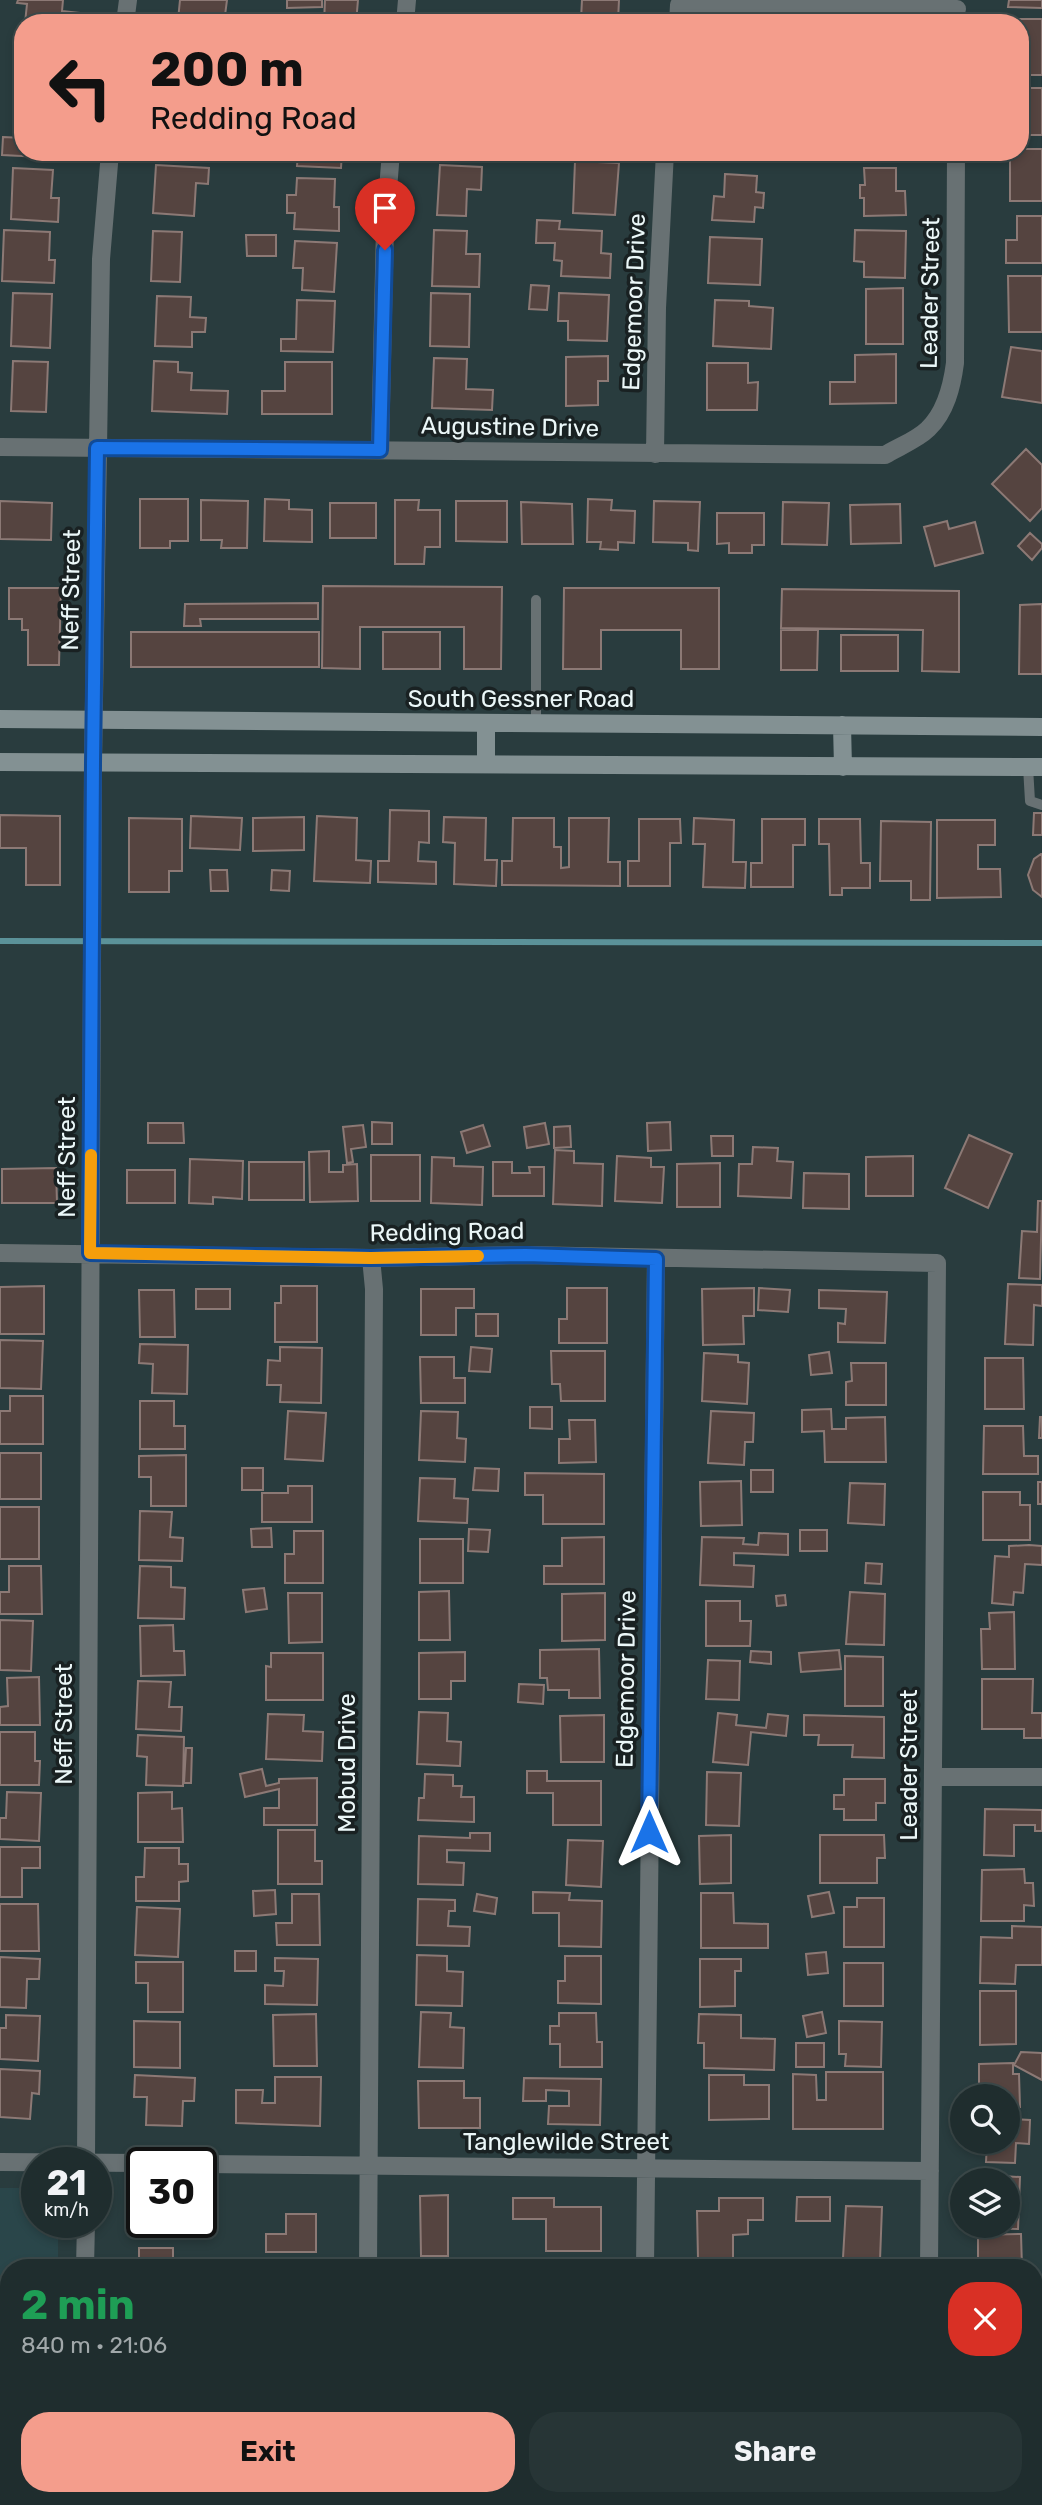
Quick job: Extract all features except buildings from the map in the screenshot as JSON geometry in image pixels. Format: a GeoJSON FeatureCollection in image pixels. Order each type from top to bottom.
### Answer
{"type":"FeatureCollection","features":[{"type":"Feature","properties":{"kind":"main road","name":"South Gessner Road"},"geometry":{"type":"LineString","coordinates":[[0,719],[1042,727]]}},
{"type":"Feature","properties":{"kind":"main road"},"geometry":{"type":"LineString","coordinates":[[486,724],[486,764]]}},
{"type":"Feature","properties":{"kind":"main road"},"geometry":{"type":"LineString","coordinates":[[842,724],[843,767]]}},
{"type":"Feature","properties":{"kind":"main road"},"geometry":{"type":"LineString","coordinates":[[0,762],[1035,767]]}},
{"type":"Feature","properties":{"kind":"street"},"geometry":{"type":"LineString","coordinates":[[678,14],[957,10]]}},
{"type":"Feature","properties":{"kind":"street","name":"Neff Street"},"geometry":{"type":"LineString","coordinates":[[86,2147],[93,763],[101,259],[109,161]]}},
{"type":"Feature","properties":{"kind":"street"},"geometry":{"type":"LineString","coordinates":[[380,450],[385,226],[390,161]]}},
{"type":"Feature","properties":{"kind":"street","name":"Edgemoor Drive"},"geometry":{"type":"LineString","coordinates":[[655,454],[657,308],[665,161]]}},
{"type":"Feature","properties":{"kind":"street","name":"Leader Street"},"geometry":{"type":"LineString","coordinates":[[928,429],[945,404],[955,363],[956,161]]}},
{"type":"Feature","properties":{"kind":"street","name":"Augustine Drive"},"geometry":{"type":"LineString","coordinates":[[0,447],[885,455],[928,429]]}},
{"type":"Feature","properties":{"kind":"street","name":"Redding Road"},"geometry":{"type":"LineString","coordinates":[[0,1253],[371,1258],[526,1255],[937,1263]]}},
{"type":"Feature","properties":{"kind":"street","name":"Mobud Drive"},"geometry":{"type":"LineString","coordinates":[[368,2259],[374,1289],[371,1258]]}},
{"type":"Feature","properties":{"kind":"street","name":"Edgemoor Drive"},"geometry":{"type":"LineString","coordinates":[[645,2259],[656,1259]]}},
{"type":"Feature","properties":{"kind":"street","name":"Leader Street"},"geometry":{"type":"LineString","coordinates":[[929,2259],[937,1263]]}},
{"type":"Feature","properties":{"kind":"street"},"geometry":{"type":"LineString","coordinates":[[933,1777],[1042,1777]]}},
{"type":"Feature","properties":{"kind":"street"},"geometry":{"type":"LineString","coordinates":[[0,2162],[21,2162]]}},
{"type":"Feature","properties":{"kind":"street","name":"Tanglewilde Street"},"geometry":{"type":"LineString","coordinates":[[217,2164],[930,2171]]}},
{"type":"Feature","properties":{"kind":"street"},"geometry":{"type":"LineString","coordinates":[[85,2259],[86,2238]]}},
{"type":"Feature","properties":{"kind":"lane"},"geometry":{"type":"LineString","coordinates":[[536,600],[536,724]]}},
{"type":"Feature","properties":{"kind":"lane"},"geometry":{"type":"LineString","coordinates":[[1035,767],[1030,801],[1042,804]]}},
{"type":"Feature","properties":{"kind":"shaded area"},"geometry":{"type":"Polygon","coordinates":[[[0,2188],[21,2188],[21,2238],[58,2238],[58,2259],[0,2259],[0,2188]]]}},
{"type":"Feature","properties":{"kind":"waterway"},"geometry":{"type":"LineString","coordinates":[[0,941],[1042,943]]}},
{"type":"Feature","properties":{"kind":"slow traffic"},"geometry":{"type":"LineString","coordinates":[[91,1155],[90,1253],[371,1258],[478,1256]]}},
{"type":"Feature","properties":{"kind":"route"},"geometry":{"type":"LineString","coordinates":[[385,250],[380,450],[97,448],[90,1253],[371,1258],[526,1255],[656,1259],[653,1330],[649,1832]]}}]}
